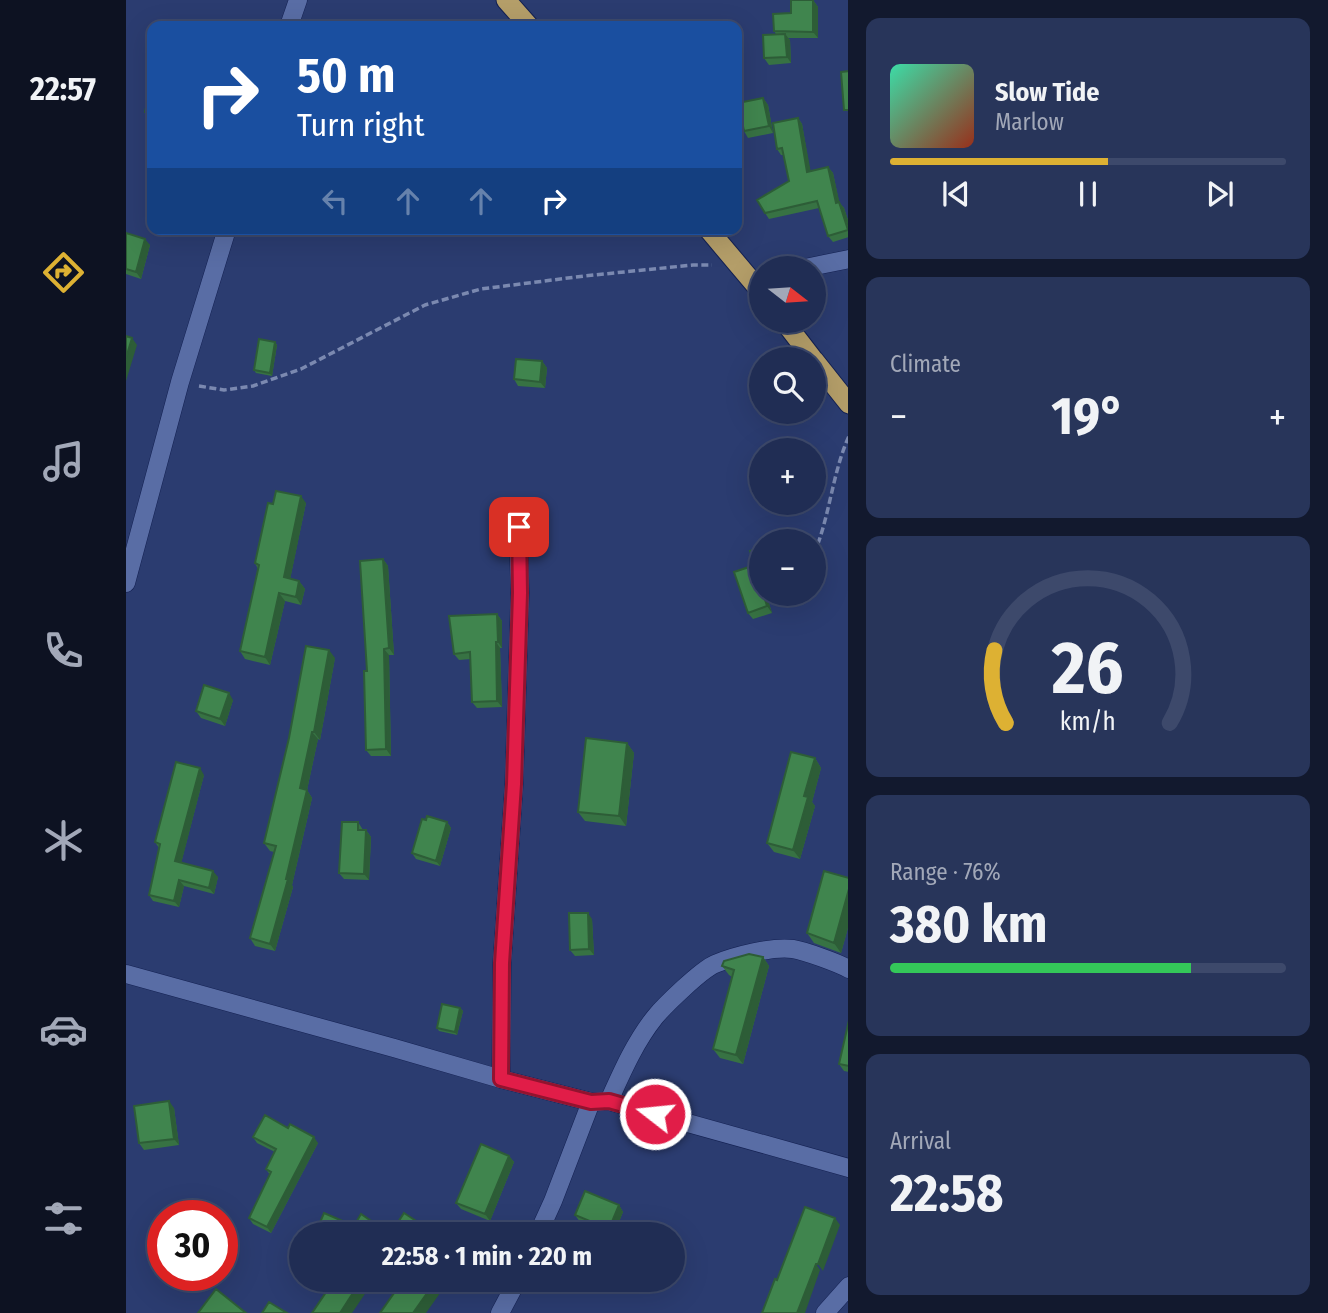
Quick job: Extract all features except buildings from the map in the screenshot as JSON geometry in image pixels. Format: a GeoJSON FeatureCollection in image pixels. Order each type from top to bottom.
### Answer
{"type":"FeatureCollection","features":[{"type":"Feature","properties":{"kind":"highway"},"geometry":{"type":"LineString","coordinates":[[506,0],[525,21]]}},
{"type":"Feature","properties":{"kind":"highway"},"geometry":{"type":"LineString","coordinates":[[713,235],[749,277]]}},
{"type":"Feature","properties":{"kind":"highway"},"geometry":{"type":"LineString","coordinates":[[793,333],[804,347]]}},
{"type":"Feature","properties":{"kind":"highway"},"geometry":{"type":"LineString","coordinates":[[826,375],[848,403]]}},
{"type":"Feature","properties":{"kind":"street"},"geometry":{"type":"LineString","coordinates":[[291,21],[298,0]]}},
{"type":"Feature","properties":{"kind":"street"},"geometry":{"type":"LineString","coordinates":[[126,583],[180,382],[225,235]]}},
{"type":"Feature","properties":{"kind":"street"},"geometry":{"type":"LineString","coordinates":[[826,264],[848,259]]}},
{"type":"Feature","properties":{"kind":"street"},"geometry":{"type":"LineString","coordinates":[[501,1079],[502,963],[514,784],[520,593],[519,527]]}},
{"type":"Feature","properties":{"kind":"street"},"geometry":{"type":"LineString","coordinates":[[543,1222],[600,1102],[655,1016],[686,986],[713,964],[761,951],[793,949],[848,968]]}},
{"type":"Feature","properties":{"kind":"street"},"geometry":{"type":"LineString","coordinates":[[126,974],[501,1079],[600,1102],[848,1168]]}},
{"type":"Feature","properties":{"kind":"street"},"geometry":{"type":"LineString","coordinates":[[825,1313],[848,1287]]}},
{"type":"Feature","properties":{"kind":"street"},"geometry":{"type":"LineString","coordinates":[[500,1313],[511,1292]]}},
{"type":"Feature","properties":{"kind":"path"},"geometry":{"type":"LineString","coordinates":[[180,382],[225,390],[253,386],[301,369],[425,305],[481,289],[693,265],[741,268]]}},
{"type":"Feature","properties":{"kind":"path"},"geometry":{"type":"LineString","coordinates":[[823,529],[839,459],[848,438]]}},
{"type":"Feature","properties":{"kind":"route"},"geometry":{"type":"LineString","coordinates":[[519,527],[520,593],[514,784],[502,963],[501,1079],[591,1102],[609,1101],[655,1114]]}}]}
